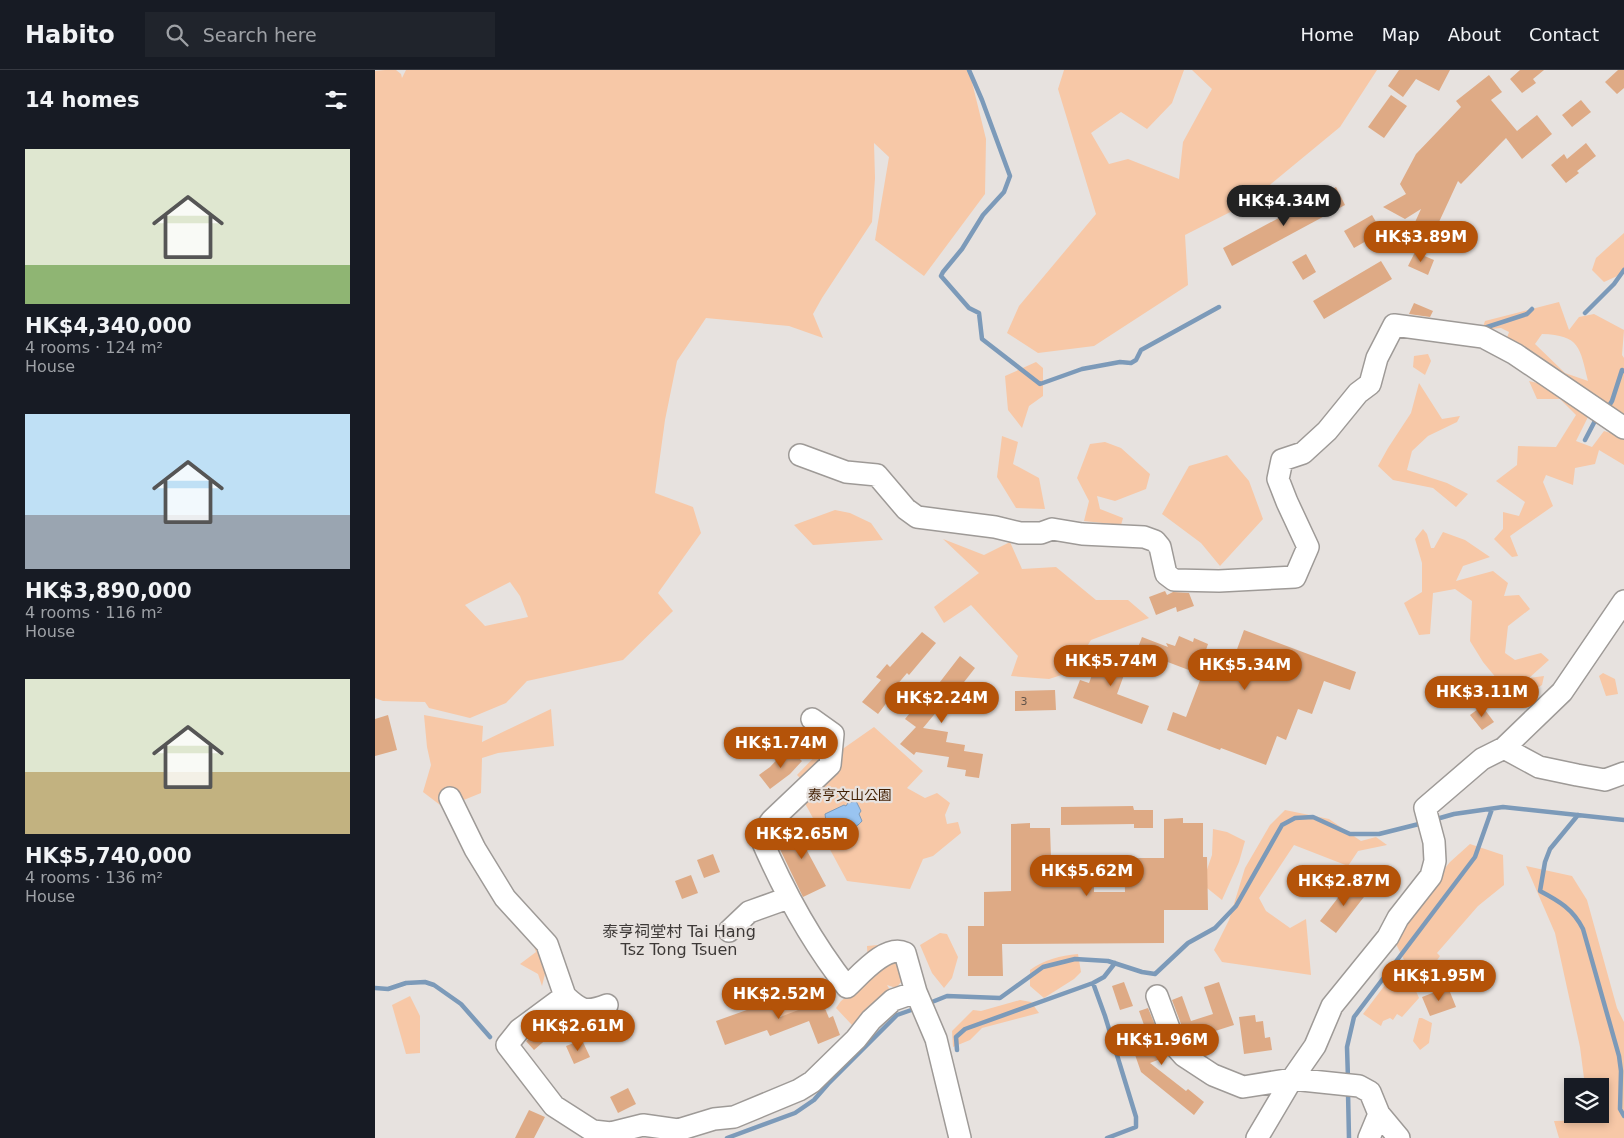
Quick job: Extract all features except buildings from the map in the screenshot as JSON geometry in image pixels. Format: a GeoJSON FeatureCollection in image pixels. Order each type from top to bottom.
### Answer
{"type":"FeatureCollection","features":[{"type":"Feature","properties":{"kind":"street"},"geometry":{"type":"LineString","coordinates":[[800,455],[846,472],[877,475],[905,509],[917,517],[995,526],[1020,533],[1041,533],[1052,529],[1082,534],[1144,537],[1155,541],[1160,547],[1166,574],[1174,580],[1219,581],[1295,577],[1308,548],[1278,480],[1282,460],[1303,453],[1327,431],[1358,393],[1370,384],[1377,358],[1394,325],[1483,337],[1515,354],[1624,428]]}},
{"type":"Feature","properties":{"kind":"street"},"geometry":{"type":"LineString","coordinates":[[1257,1138],[1292,1079],[1315,1046],[1332,1006],[1388,937],[1398,918],[1431,876],[1435,861],[1434,842],[1425,808],[1482,759],[1504,748],[1562,692],[1624,602]]}},
{"type":"Feature","properties":{"kind":"street"},"geometry":{"type":"LineString","coordinates":[[812,719],[833,734],[830,765],[772,820],[759,836],[789,898],[826,960],[847,987],[883,954],[900,951],[905,953],[918,996],[936,1039],[960,1138]]}},
{"type":"Feature","properties":{"kind":"street"},"geometry":{"type":"LineString","coordinates":[[1504,748],[1539,766],[1577,775],[1605,780],[1624,773]]}},
{"type":"Feature","properties":{"kind":"street"},"geometry":{"type":"LineString","coordinates":[[450,798],[475,849],[505,898],[547,944],[565,996],[579,1009],[596,1010],[607,1005]]}},
{"type":"Feature","properties":{"kind":"street"},"geometry":{"type":"LineString","coordinates":[[729,931],[749,912],[789,898]]}},
{"type":"Feature","properties":{"kind":"street"},"geometry":{"type":"LineString","coordinates":[[565,996],[519,1030],[507,1046],[554,1106],[593,1132],[611,1133],[678,1130],[714,1120],[734,1117],[799,1090],[812,1082],[856,1039],[871,1020],[893,1000],[918,996]]}},
{"type":"Feature","properties":{"kind":"street"},"geometry":{"type":"LineString","coordinates":[[1157,996],[1176,1047],[1184,1056],[1213,1075],[1243,1087],[1292,1079],[1349,1085],[1370,1092],[1379,1114],[1399,1138]]}},
{"type":"Feature","properties":{"kind":"street"},"geometry":{"type":"LineString","coordinates":[[1369,1138],[1379,1114]]}},
{"type":"Feature","properties":{"kind":"green space"},"geometry":{"type":"Polygon","coordinates":[[[396,70],[401,74],[402,78],[406,70],[969,70],[986,139],[985,194],[924,276],[875,240],[889,157],[874,143],[875,178],[872,222],[813,314],[823,338],[789,326],[706,318],[677,361],[665,420],[655,493],[693,507],[701,533],[658,593],[673,611],[623,660],[527,681],[506,703],[470,718],[429,708],[425,702],[383,701],[375,698],[375,71],[396,70]],[[510,582],[465,605],[485,626],[528,617],[520,596],[510,582]]]}},
{"type":"Feature","properties":{"kind":"green space"},"geometry":{"type":"Polygon","coordinates":[[[1064,70],[1184,70],[1172,103],[1147,129],[1121,112],[1091,133],[1109,164],[1128,159],[1179,179],[1183,142],[1212,89],[1192,70],[1377,70],[1340,127],[1248,203],[1185,235],[1188,285],[1094,346],[1038,353],[1007,333],[1019,306],[1096,214],[1058,89],[1064,70]]]}},
{"type":"Feature","properties":{"kind":"green space"},"geometry":{"type":"Polygon","coordinates":[[[1624,233],[1624,273],[1604,282],[1592,270],[1596,258],[1624,233]]]}},
{"type":"Feature","properties":{"kind":"green space"},"geometry":{"type":"Polygon","coordinates":[[[1559,302],[1569,330],[1579,317],[1594,314],[1624,330],[1622,355],[1624,358],[1624,418],[1506,341],[1509,332],[1501,328],[1482,330],[1485,321],[1559,302]],[[1542,334],[1535,344],[1565,373],[1588,381],[1583,360],[1576,346],[1564,337],[1542,334]]]}},
{"type":"Feature","properties":{"kind":"green space"},"geometry":{"type":"Polygon","coordinates":[[[1428,354],[1431,361],[1425,375],[1413,367],[1414,356],[1428,354]]]}},
{"type":"Feature","properties":{"kind":"green space"},"geometry":{"type":"Polygon","coordinates":[[[1036,362],[1043,368],[1043,396],[1029,406],[1022,428],[1008,410],[1005,376],[1036,362]]]}},
{"type":"Feature","properties":{"kind":"green space"},"geometry":{"type":"Polygon","coordinates":[[[1529,381],[1550,386],[1590,413],[1576,441],[1592,447],[1604,431],[1624,437],[1624,465],[1599,450],[1595,464],[1575,468],[1573,485],[1546,475],[1543,482],[1553,506],[1510,536],[1518,556],[1512,557],[1494,539],[1503,529],[1503,512],[1519,516],[1525,502],[1496,481],[1517,465],[1518,446],[1556,447],[1576,415],[1560,399],[1537,399],[1529,381]]]}},
{"type":"Feature","properties":{"kind":"green space"},"geometry":{"type":"Polygon","coordinates":[[[1419,383],[1442,419],[1460,416],[1457,422],[1428,436],[1412,451],[1407,470],[1447,483],[1468,494],[1456,507],[1433,488],[1393,480],[1378,466],[1411,413],[1419,383]]]}},
{"type":"Feature","properties":{"kind":"green space"},"geometry":{"type":"Polygon","coordinates":[[[1002,436],[1018,442],[1013,464],[1039,478],[1045,509],[1016,508],[997,477],[1002,436]]]}},
{"type":"Feature","properties":{"kind":"green space"},"geometry":{"type":"Polygon","coordinates":[[[1105,442],[1121,448],[1150,474],[1146,489],[1115,501],[1097,496],[1100,509],[1123,518],[1121,525],[1084,521],[1089,501],[1077,478],[1090,444],[1105,442]]]}},
{"type":"Feature","properties":{"kind":"green space"},"geometry":{"type":"Polygon","coordinates":[[[1227,455],[1249,481],[1263,519],[1220,566],[1201,543],[1162,514],[1189,466],[1227,455]]]}},
{"type":"Feature","properties":{"kind":"green space"},"geometry":{"type":"Polygon","coordinates":[[[835,510],[850,513],[871,523],[883,540],[813,545],[794,525],[835,510]]]}},
{"type":"Feature","properties":{"kind":"green space"},"geometry":{"type":"Polygon","coordinates":[[[1423,529],[1427,534],[1431,548],[1434,548],[1443,532],[1465,540],[1490,557],[1463,566],[1456,581],[1493,571],[1508,583],[1504,596],[1519,595],[1530,609],[1508,626],[1505,653],[1515,660],[1541,653],[1549,660],[1529,678],[1544,676],[1542,685],[1516,702],[1483,662],[1470,641],[1472,601],[1455,589],[1433,593],[1430,634],[1419,635],[1404,603],[1422,592],[1422,563],[1415,539],[1423,529]]]}},
{"type":"Feature","properties":{"kind":"green space"},"geometry":{"type":"Polygon","coordinates":[[[943,539],[984,555],[1010,542],[1022,569],[1056,567],[1096,600],[1128,600],[1149,618],[1091,640],[1071,672],[1049,679],[1011,676],[1018,656],[971,605],[944,623],[934,607],[979,573],[943,539]]]}},
{"type":"Feature","properties":{"kind":"green space"},"geometry":{"type":"Polygon","coordinates":[[[1603,673],[1615,679],[1618,694],[1606,696],[1599,676],[1603,673]]]}},
{"type":"Feature","properties":{"kind":"green space"},"geometry":{"type":"Polygon","coordinates":[[[551,709],[554,746],[498,753],[482,758],[481,793],[444,808],[423,792],[431,765],[424,715],[483,726],[482,742],[551,709]]]}},
{"type":"Feature","properties":{"kind":"green space","name":"泰亨文山公園"},"geometry":{"type":"Polygon","coordinates":[[[874,727],[923,771],[907,788],[925,798],[937,793],[950,803],[945,815],[947,824],[958,822],[961,833],[933,856],[923,859],[910,889],[847,881],[794,783],[800,778],[797,775],[824,747],[834,755],[874,727]]]}},
{"type":"Feature","properties":{"kind":"green space"},"geometry":{"type":"Polygon","coordinates":[[[1285,810],[1329,819],[1361,841],[1376,837],[1387,845],[1358,851],[1348,866],[1294,845],[1259,898],[1266,911],[1290,928],[1306,919],[1311,975],[1222,962],[1214,950],[1229,920],[1245,868],[1270,825],[1285,810]]]}},
{"type":"Feature","properties":{"kind":"green space"},"geometry":{"type":"Polygon","coordinates":[[[1213,829],[1227,832],[1245,841],[1239,862],[1222,900],[1202,884],[1212,855],[1213,829]]]}},
{"type":"Feature","properties":{"kind":"green space"},"geometry":{"type":"Polygon","coordinates":[[[1470,844],[1503,855],[1504,885],[1478,906],[1437,953],[1440,956],[1416,991],[1419,998],[1402,1017],[1397,1014],[1393,1020],[1390,1018],[1383,1021],[1381,1026],[1363,1014],[1404,960],[1395,942],[1426,891],[1450,862],[1470,844]]]}},
{"type":"Feature","properties":{"kind":"green space"},"geometry":{"type":"Polygon","coordinates":[[[1526,866],[1572,876],[1587,900],[1617,1008],[1624,1022],[1624,1138],[1559,1138],[1554,1121],[1564,1121],[1564,1123],[1609,1123],[1609,1078],[1584,1078],[1580,1047],[1555,933],[1526,866]]]}},
{"type":"Feature","properties":{"kind":"green space"},"geometry":{"type":"Polygon","coordinates":[[[940,933],[947,934],[958,957],[952,978],[944,988],[932,973],[920,945],[940,933]]]}},
{"type":"Feature","properties":{"kind":"green space"},"geometry":{"type":"Polygon","coordinates":[[[554,938],[542,986],[538,974],[520,964],[536,952],[533,944],[554,938]]]}},
{"type":"Feature","properties":{"kind":"green space"},"geometry":{"type":"Polygon","coordinates":[[[889,944],[906,976],[896,988],[887,985],[890,990],[852,1025],[836,1008],[841,1001],[873,977],[868,962],[867,946],[889,944]]]}},
{"type":"Feature","properties":{"kind":"green space"},"geometry":{"type":"Polygon","coordinates":[[[1078,954],[1081,972],[1074,979],[1044,998],[1030,986],[1030,970],[1036,966],[1053,959],[1078,954]]]}},
{"type":"Feature","properties":{"kind":"green space"},"geometry":{"type":"Polygon","coordinates":[[[790,983],[794,986],[802,1005],[795,1016],[785,1018],[776,1012],[769,996],[790,983]]]}},
{"type":"Feature","properties":{"kind":"green space"},"geometry":{"type":"Polygon","coordinates":[[[410,996],[420,1016],[420,1053],[406,1054],[392,1005],[410,996]]]}},
{"type":"Feature","properties":{"kind":"green space"},"geometry":{"type":"Polygon","coordinates":[[[1020,1000],[1031,1002],[1039,1013],[982,1028],[970,1040],[953,1047],[952,1031],[973,1010],[981,1011],[1020,1000]]]}},
{"type":"Feature","properties":{"kind":"green space"},"geometry":{"type":"Polygon","coordinates":[[[1419,1018],[1432,1023],[1429,1043],[1420,1050],[1413,1041],[1419,1018]]]}},
{"type":"Feature","properties":{"kind":"water"},"geometry":{"type":"Polygon","coordinates":[[[856,801],[861,811],[859,814],[862,821],[838,838],[835,837],[834,833],[830,832],[825,814],[856,801]]]}},
{"type":"Feature","properties":{"kind":"waterway"},"geometry":{"type":"LineString","coordinates":[[969,70],[1010,176],[1004,192],[983,215],[962,249],[941,276],[969,308],[979,313],[982,339],[1040,384],[1082,369],[1120,362],[1131,363],[1136,360],[1141,350],[1219,307]]}},
{"type":"Feature","properties":{"kind":"waterway"},"geometry":{"type":"LineString","coordinates":[[1585,313],[1614,284],[1624,270]]}},
{"type":"Feature","properties":{"kind":"waterway"},"geometry":{"type":"LineString","coordinates":[[1484,328],[1527,314],[1532,309]]}},
{"type":"Feature","properties":{"kind":"waterway"},"geometry":{"type":"LineString","coordinates":[[1607,409],[1612,401],[1622,370],[1624,371]]}},
{"type":"Feature","properties":{"kind":"waterway"},"geometry":{"type":"LineString","coordinates":[[1585,440],[1597,417]]}},
{"type":"Feature","properties":{"kind":"waterway"},"geometry":{"type":"LineString","coordinates":[[1433,820],[1454,814],[1503,807],[1624,820]]}},
{"type":"Feature","properties":{"kind":"waterway"},"geometry":{"type":"LineString","coordinates":[[1348,1079],[1347,1047],[1354,1017],[1475,857],[1492,809]]}},
{"type":"Feature","properties":{"kind":"waterway"},"geometry":{"type":"LineString","coordinates":[[1578,815],[1550,849],[1545,862],[1540,891],[1565,906],[1575,916],[1583,929],[1619,1056],[1621,1071],[1620,1109],[1624,1116]]}},
{"type":"Feature","properties":{"kind":"waterway"},"geometry":{"type":"LineString","coordinates":[[927,1004],[947,996],[1000,998],[1043,967],[1075,959],[1108,961],[1142,972],[1155,974],[1188,943],[1215,928],[1236,906],[1282,825],[1295,818],[1313,817],[1350,834],[1379,834],[1423,823]]}},
{"type":"Feature","properties":{"kind":"waterway"},"geometry":{"type":"LineString","coordinates":[[957,1050],[956,1037],[965,1029],[1093,983],[1104,977],[1115,963]]}},
{"type":"Feature","properties":{"kind":"waterway"},"geometry":{"type":"LineString","coordinates":[[375,988],[388,989],[406,983],[425,982],[434,985],[461,1004],[490,1037]]}},
{"type":"Feature","properties":{"kind":"waterway"},"geometry":{"type":"LineString","coordinates":[[1093,983],[1136,1117],[1136,1127],[1107,1138]]}},
{"type":"Feature","properties":{"kind":"waterway"},"geometry":{"type":"LineString","coordinates":[[727,1138],[795,1113],[814,1100],[897,1015],[917,1008]]}},
{"type":"Feature","properties":{"kind":"waterway"},"geometry":{"type":"LineString","coordinates":[[1348,1092],[1349,1138]]}},
{"type":"Feature","properties":{"kind":"district","name":"泰亨祠堂村 Tai Hang Tsz Tong Tsuen"},"geometry":{"type":"Point","coordinates":[679,940]}}]}
